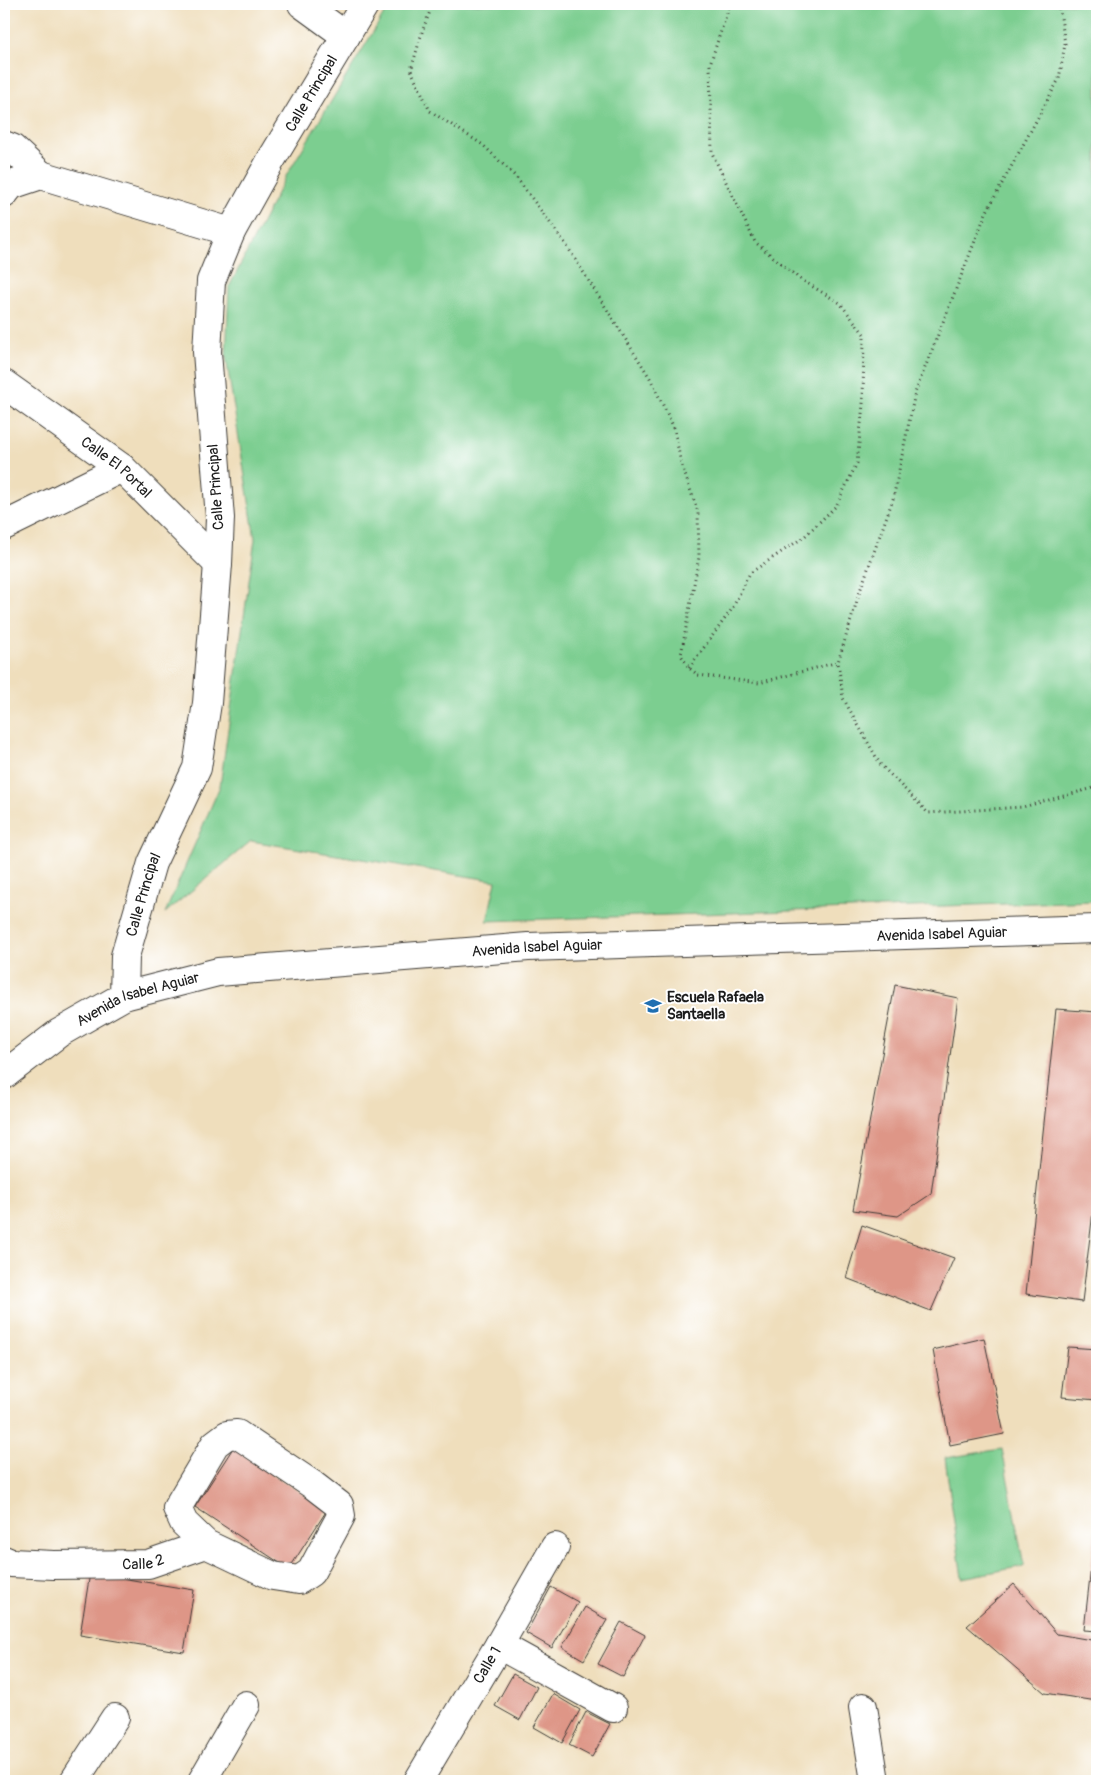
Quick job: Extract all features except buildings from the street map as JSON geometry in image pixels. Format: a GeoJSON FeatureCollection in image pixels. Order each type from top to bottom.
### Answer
{"type":"FeatureCollection","features":[{"type":"Feature","properties":{"kind":"street"},"geometry":{"type":"LineString","coordinates":[[302,4],[346,36]]}},
{"type":"Feature","properties":{"kind":"street","name":"Calle Principal"},"geometry":{"type":"LineString","coordinates":[[124,996],[125,956],[152,863],[197,768],[207,703],[220,518],[206,352],[211,281],[231,232],[271,160],[365,4]]}},
{"type":"Feature","properties":{"kind":"street"},"geometry":{"type":"LineString","coordinates":[[4,145],[12,148],[41,175],[231,232]]}},
{"type":"Feature","properties":{"kind":"street"},"geometry":{"type":"LineString","coordinates":[[4,194],[11,185],[41,175]]}},
{"type":"Feature","properties":{"kind":"street","name":"Calle El Portal"},"geometry":{"type":"LineString","coordinates":[[4,384],[122,468],[218,564]]}},
{"type":"Feature","properties":{"kind":"street"},"geometry":{"type":"LineString","coordinates":[[4,526],[122,468]]}},
{"type":"Feature","properties":{"kind":"street","name":"Avenida Isabel Aguiar"},"geometry":{"type":"LineString","coordinates":[[4,1075],[60,1033],[124,996],[218,972],[528,947],[1097,929]]}},
{"type":"Feature","properties":{"kind":"street"},"geometry":{"type":"LineString","coordinates":[[237,1434],[313,1485],[338,1505],[341,1516],[311,1572],[299,1580],[273,1576],[206,1544],[184,1523],[177,1508],[215,1444],[227,1435],[237,1434]]}},
{"type":"Feature","properties":{"kind":"street","name":"Calle 2"},"geometry":{"type":"LineString","coordinates":[[4,1560],[11,1563],[54,1565],[148,1564],[206,1544]]}},
{"type":"Feature","properties":{"kind":"street","name":"Calle 1"},"geometry":{"type":"LineString","coordinates":[[418,1781],[555,1547]]}},
{"type":"Feature","properties":{"kind":"street"},"geometry":{"type":"LineString","coordinates":[[499,1645],[613,1708]]}},
{"type":"Feature","properties":{"kind":"street"},"geometry":{"type":"LineString","coordinates":[[202,1781],[246,1705]]}},
{"type":"Feature","properties":{"kind":"street"},"geometry":{"type":"LineString","coordinates":[[863,1707],[875,1781]]}},
{"type":"Feature","properties":{"kind":"street"},"geometry":{"type":"LineString","coordinates":[[74,1781],[115,1718]]}},
{"type":"Feature","properties":{"kind":"path"},"geometry":{"type":"LineString","coordinates":[[434,4],[423,29],[411,70],[430,111],[483,145],[516,177],[565,243],[650,378],[674,428],[682,463],[698,512],[699,557],[681,655],[689,668],[698,675],[759,683],[838,662]]}},
{"type":"Feature","properties":{"kind":"path"},"geometry":{"type":"LineString","coordinates":[[689,668],[732,609],[750,573],[804,537],[836,506],[856,463],[862,404],[864,334],[840,303],[800,279],[755,242],[712,153],[710,64],[730,4]]}},
{"type":"Feature","properties":{"kind":"path"},"geometry":{"type":"LineString","coordinates":[[1057,4],[1060,11],[1065,44],[1059,79],[986,213],[915,393],[893,499],[860,591],[838,662],[843,698],[880,764],[928,813],[1023,807],[1097,787]]}},
{"type":"Feature","properties":{"kind":"green space"},"geometry":{"type":"Polygon","coordinates":[[[390,4],[1097,4],[1097,901],[487,921],[496,881],[251,841],[165,913],[220,786],[255,539],[226,358],[229,287],[286,176],[390,4]]]}},
{"type":"Feature","properties":{"kind":"green space"},"geometry":{"type":"Polygon","coordinates":[[[1002,1449],[1024,1566],[962,1578],[945,1458],[1002,1449]]]}},
{"type":"Feature","properties":{"kind":"place","name":"Escuela Rafaela Santaella"},"geometry":{"type":"Point","coordinates":[653,1006]}}]}
